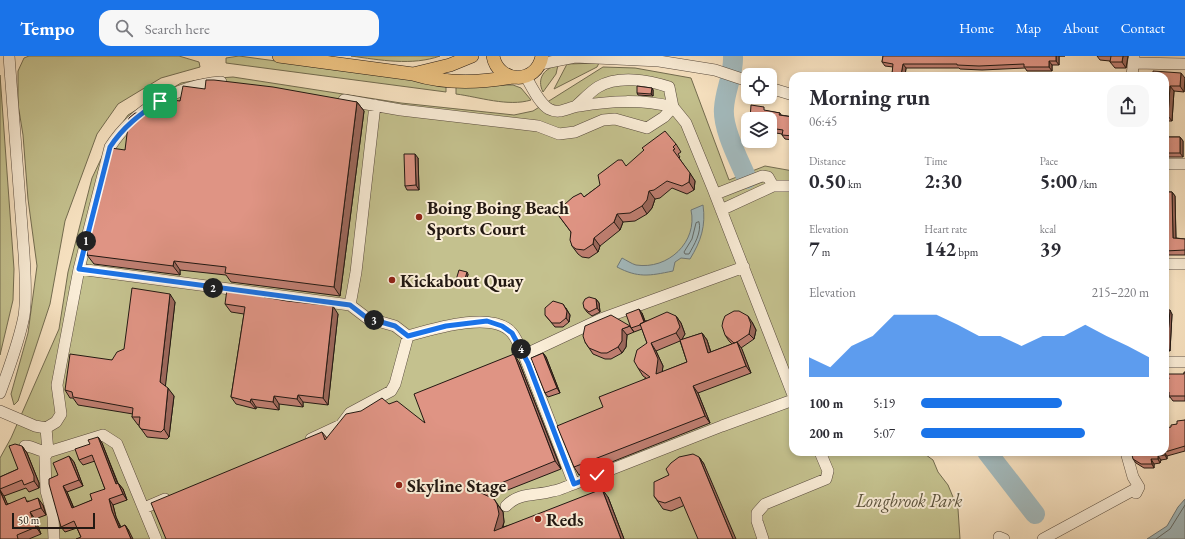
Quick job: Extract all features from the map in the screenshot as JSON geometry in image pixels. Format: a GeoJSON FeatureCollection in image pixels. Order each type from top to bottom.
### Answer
{"type":"FeatureCollection","features":[{"type":"Feature","properties":{"kind":"main road"},"geometry":{"type":"LineString","coordinates":[[283,56],[413,74],[429,79],[462,82],[486,82],[526,77],[534,73],[541,60]]}},
{"type":"Feature","properties":{"kind":"main road"},"geometry":{"type":"LineString","coordinates":[[413,74],[450,66],[472,56]]}},
{"type":"Feature","properties":{"kind":"main road"},"geometry":{"type":"LineString","coordinates":[[493,56],[499,70],[512,78]]}},
{"type":"Feature","properties":{"kind":"street"},"geometry":{"type":"LineString","coordinates":[[0,393],[14,354],[24,314],[25,284],[9,56]]}},
{"type":"Feature","properties":{"kind":"street"},"geometry":{"type":"LineString","coordinates":[[541,60],[575,56],[619,57],[659,61],[714,70],[741,79]]}},
{"type":"Feature","properties":{"kind":"street"},"geometry":{"type":"LineString","coordinates":[[1132,72],[1134,59],[1185,64]]}},
{"type":"Feature","properties":{"kind":"street"},"geometry":{"type":"LineString","coordinates":[[526,77],[540,100],[549,108],[564,111],[576,106],[618,100],[656,103],[673,107]]}},
{"type":"Feature","properties":{"kind":"street"},"geometry":{"type":"LineString","coordinates":[[576,106],[598,88],[613,81],[639,81],[656,83],[668,87],[673,107],[686,123],[716,194],[789,384]]}},
{"type":"Feature","properties":{"kind":"street"},"geometry":{"type":"LineString","coordinates":[[0,412],[35,426],[46,428],[56,422],[61,414],[57,385],[79,269],[110,147],[118,134],[138,115],[180,91],[203,83],[234,82]]}},
{"type":"Feature","properties":{"kind":"street"},"geometry":{"type":"LineString","coordinates":[[777,90],[789,94]]}},
{"type":"Feature","properties":{"kind":"street"},"geometry":{"type":"LineString","coordinates":[[333,98],[375,106],[538,126],[559,134],[575,132],[603,120],[615,119],[645,132],[664,118],[673,107]]}},
{"type":"Feature","properties":{"kind":"street"},"geometry":{"type":"LineString","coordinates":[[350,305],[356,272],[375,106]]}},
{"type":"Feature","properties":{"kind":"street"},"geometry":{"type":"LineString","coordinates":[[1169,164],[1185,164]]}},
{"type":"Feature","properties":{"kind":"street"},"geometry":{"type":"LineString","coordinates":[[716,194],[762,176],[768,177],[773,186]]}},
{"type":"Feature","properties":{"kind":"street"},"geometry":{"type":"LineString","coordinates":[[721,210],[773,186],[789,186]]}},
{"type":"Feature","properties":{"kind":"street"},"geometry":{"type":"LineString","coordinates":[[1169,264],[1185,264]]}},
{"type":"Feature","properties":{"kind":"street"},"geometry":{"type":"LineString","coordinates":[[524,355],[600,319],[675,294],[744,267]]}},
{"type":"Feature","properties":{"kind":"street"},"geometry":{"type":"LineString","coordinates":[[79,269],[350,305],[367,318],[395,326],[408,336]]}},
{"type":"Feature","properties":{"kind":"street"},"geometry":{"type":"LineString","coordinates":[[408,336],[446,326],[487,321],[502,326],[512,333],[524,355],[574,484]]}},
{"type":"Feature","properties":{"kind":"street"},"geometry":{"type":"LineString","coordinates":[[300,444],[341,425],[350,413],[391,391],[395,384],[408,336]]}},
{"type":"Feature","properties":{"kind":"street"},"geometry":{"type":"LineString","coordinates":[[1169,362],[1185,362]]}},
{"type":"Feature","properties":{"kind":"street"},"geometry":{"type":"LineString","coordinates":[[506,506],[512,500],[524,494],[535,495],[554,491],[789,401]]}},
{"type":"Feature","properties":{"kind":"street"},"geometry":{"type":"LineString","coordinates":[[46,428],[48,452],[45,457],[46,491],[53,516],[54,539]]}},
{"type":"Feature","properties":{"kind":"street"},"geometry":{"type":"LineString","coordinates":[[25,446],[32,446],[41,452],[48,452],[98,435],[103,435],[113,440],[117,444],[156,539]]}},
{"type":"Feature","properties":{"kind":"street"},"geometry":{"type":"LineString","coordinates":[[763,539],[756,513],[765,504],[826,479],[828,471],[822,456]]}},
{"type":"Feature","properties":{"kind":"street"},"geometry":{"type":"LineString","coordinates":[[1043,539],[1137,491],[1127,456]]}},
{"type":"Feature","properties":{"kind":"street"},"geometry":{"type":"LineString","coordinates":[[144,508],[174,495]]}},
{"type":"Feature","properties":{"kind":"green space"},"geometry":{"type":"Polygon","coordinates":[[[29,56],[179,56],[199,62],[200,67],[161,78],[118,104],[97,134],[65,221],[50,304],[18,401],[14,405],[11,394],[28,333],[37,266],[28,199],[23,135],[18,104],[18,71],[24,58],[29,56]]]}},
{"type":"Feature","properties":{"kind":"green space"},"geometry":{"type":"Polygon","coordinates":[[[239,56],[446,84],[446,92],[226,63],[226,58],[239,56]]]}},
{"type":"Feature","properties":{"kind":"green space"},"geometry":{"type":"Polygon","coordinates":[[[351,56],[440,56],[418,61],[396,61],[351,56]]]}},
{"type":"Feature","properties":{"kind":"green space"},"geometry":{"type":"Polygon","coordinates":[[[599,63],[597,67],[554,89],[567,64],[599,63]]]}},
{"type":"Feature","properties":{"kind":"green space"},"geometry":{"type":"Polygon","coordinates":[[[558,65],[556,74],[543,92],[541,87],[541,78],[543,74],[553,66],[558,65]]]}},
{"type":"Feature","properties":{"kind":"green space","name":"Longbrook Park"},"geometry":{"type":"Polygon","coordinates":[[[603,67],[635,68],[691,78],[729,180],[765,166],[789,170],[789,456],[928,456],[933,460],[938,472],[948,485],[958,509],[960,539],[0,539],[0,458],[11,438],[59,329],[68,272],[92,178],[109,142],[128,115],[181,83],[204,79],[233,77],[401,103],[514,115],[533,111],[603,67]]]}},
{"type":"Feature","properties":{"kind":"green space"},"geometry":{"type":"Polygon","coordinates":[[[0,75],[14,269],[13,300],[0,355],[0,75]]]}},
{"type":"Feature","properties":{"kind":"green space"},"geometry":{"type":"Polygon","coordinates":[[[456,85],[513,85],[521,88],[531,100],[522,102],[503,102],[456,94],[456,85]]]}},
{"type":"Feature","properties":{"kind":"water"},"geometry":{"type":"Polygon","coordinates":[[[703,205],[704,220],[702,233],[690,259],[681,258],[675,262],[673,271],[650,275],[631,273],[617,267],[622,258],[636,265],[648,265],[659,263],[669,258],[685,243],[690,233],[692,222],[691,210],[703,205]]]}},
{"type":"Feature","properties":{"kind":"water"},"geometry":{"type":"Polygon","coordinates":[[[1185,499],[1185,539],[1147,539],[1167,526],[1178,507],[1185,499]]]}},
{"type":"Feature","properties":{"kind":"building"},"geometry":{"type":"Polygon","coordinates":[[[883,56],[1056,56],[1056,61],[1049,61],[1049,67],[1024,67],[1024,64],[979,66],[957,64],[903,64],[902,72],[892,72],[893,64],[882,62],[883,56]]]}},
{"type":"Feature","properties":{"kind":"building"},"geometry":{"type":"Polygon","coordinates":[[[1111,56],[1123,56],[1122,62],[1110,62],[1111,56]]]}},
{"type":"Feature","properties":{"kind":"building"},"geometry":{"type":"Polygon","coordinates":[[[1169,72],[1181,73],[1180,86],[1170,86],[1169,101],[1169,72]]]}},
{"type":"Feature","properties":{"kind":"building"},"geometry":{"type":"Polygon","coordinates":[[[206,80],[273,87],[357,102],[334,287],[225,273],[226,267],[174,261],[173,266],[87,255],[96,196],[104,165],[108,166],[111,148],[125,150],[129,118],[135,113],[153,115],[157,98],[180,101],[183,86],[205,89],[206,80]]]}},
{"type":"Feature","properties":{"kind":"building"},"geometry":{"type":"Polygon","coordinates":[[[637,86],[652,88],[651,94],[637,93],[637,86]]]}},
{"type":"Feature","properties":{"kind":"building"},"geometry":{"type":"Polygon","coordinates":[[[751,105],[764,107],[764,110],[775,112],[750,112],[751,105]]]}},
{"type":"Feature","properties":{"kind":"building"},"geometry":{"type":"Polygon","coordinates":[[[777,112],[780,113],[779,115],[789,116],[789,136],[782,135],[783,130],[777,129],[777,112]]]}},
{"type":"Feature","properties":{"kind":"building"},"geometry":{"type":"Polygon","coordinates":[[[665,131],[676,144],[673,147],[675,149],[673,150],[690,173],[689,182],[682,186],[667,181],[654,190],[649,191],[647,200],[642,206],[630,213],[617,214],[614,222],[594,238],[593,244],[584,250],[576,249],[572,246],[570,240],[571,232],[556,212],[573,197],[581,193],[584,197],[600,185],[598,175],[618,160],[622,160],[626,166],[644,150],[642,148],[665,131]]]}},
{"type":"Feature","properties":{"kind":"building"},"geometry":{"type":"Polygon","coordinates":[[[1169,137],[1180,137],[1180,153],[1169,153],[1169,137]]]}},
{"type":"Feature","properties":{"kind":"building"},"geometry":{"type":"Polygon","coordinates":[[[404,154],[415,154],[416,185],[405,186],[404,154]]]}},
{"type":"Feature","properties":{"kind":"building"},"geometry":{"type":"Polygon","coordinates":[[[1169,192],[1172,192],[1173,238],[1185,239],[1185,250],[1169,251],[1169,192]]]}},
{"type":"Feature","properties":{"kind":"building"},"geometry":{"type":"Polygon","coordinates":[[[459,270],[467,272],[464,282],[456,280],[459,270]]]}},
{"type":"Feature","properties":{"kind":"building"},"geometry":{"type":"Polygon","coordinates":[[[132,288],[170,294],[160,382],[168,388],[164,429],[161,432],[141,429],[139,426],[140,417],[132,417],[133,408],[73,397],[72,392],[65,390],[70,354],[112,360],[117,352],[124,349],[132,288]]]}},
{"type":"Feature","properties":{"kind":"building"},"geometry":{"type":"Polygon","coordinates":[[[227,289],[265,294],[264,297],[287,301],[333,306],[323,398],[298,395],[297,399],[274,396],[273,402],[251,399],[250,402],[231,397],[245,307],[225,304],[227,289]]]}},
{"type":"Feature","properties":{"kind":"building"},"geometry":{"type":"Polygon","coordinates":[[[589,297],[596,299],[597,308],[589,312],[584,308],[583,303],[585,299],[589,297]]]}},
{"type":"Feature","properties":{"kind":"building"},"geometry":{"type":"Polygon","coordinates":[[[553,301],[563,304],[567,311],[566,318],[560,323],[552,323],[545,315],[545,308],[553,301]]]}},
{"type":"Feature","properties":{"kind":"building"},"geometry":{"type":"Polygon","coordinates":[[[639,309],[644,322],[631,328],[626,314],[639,309]]]}},
{"type":"Feature","properties":{"kind":"building"},"geometry":{"type":"Polygon","coordinates":[[[734,311],[739,311],[748,316],[751,324],[749,334],[734,343],[725,335],[722,326],[725,316],[734,311]]]}},
{"type":"Feature","properties":{"kind":"building"},"geometry":{"type":"Polygon","coordinates":[[[667,312],[676,316],[680,327],[676,333],[651,343],[658,359],[656,374],[687,362],[680,340],[702,333],[708,353],[737,342],[746,366],[693,386],[705,416],[574,467],[557,426],[603,407],[599,397],[650,377],[638,368],[634,361],[637,350],[647,343],[640,324],[667,312]]]}},
{"type":"Feature","properties":{"kind":"building"},"geometry":{"type":"Polygon","coordinates":[[[611,315],[630,326],[622,329],[622,341],[618,347],[607,353],[601,353],[589,348],[583,336],[585,326],[611,315]]]}},
{"type":"Feature","properties":{"kind":"building"},"geometry":{"type":"Polygon","coordinates":[[[543,353],[557,388],[545,393],[531,358],[543,353]]]}},
{"type":"Feature","properties":{"kind":"building"},"geometry":{"type":"Polygon","coordinates":[[[514,354],[555,461],[479,492],[494,499],[497,504],[499,514],[494,531],[602,489],[621,539],[166,539],[151,503],[322,432],[325,440],[346,414],[361,411],[382,398],[389,404],[397,401],[425,423],[414,394],[514,354]]]}},
{"type":"Feature","properties":{"kind":"building"},"geometry":{"type":"Polygon","coordinates":[[[1185,372],[1185,396],[1169,396],[1169,374],[1184,374],[1185,372]]]}},
{"type":"Feature","properties":{"kind":"building"},"geometry":{"type":"Polygon","coordinates":[[[1185,420],[1185,446],[1169,451],[1169,427],[1171,427],[1171,425],[1177,424],[1177,421],[1185,420]]]}},
{"type":"Feature","properties":{"kind":"building"},"geometry":{"type":"Polygon","coordinates":[[[98,437],[116,484],[118,483],[123,494],[109,499],[112,511],[119,528],[125,525],[131,539],[76,539],[81,537],[74,521],[61,527],[49,484],[49,479],[58,475],[53,463],[69,456],[79,480],[63,486],[72,508],[92,500],[90,494],[105,489],[92,455],[79,460],[75,449],[90,444],[88,440],[98,437]]]}},
{"type":"Feature","properties":{"kind":"building"},"geometry":{"type":"Polygon","coordinates":[[[15,444],[22,446],[34,476],[34,481],[24,485],[22,480],[0,489],[0,477],[18,469],[9,446],[15,444]]]}},
{"type":"Feature","properties":{"kind":"building"},"geometry":{"type":"Polygon","coordinates":[[[693,454],[699,457],[733,539],[698,539],[680,497],[665,503],[658,501],[654,496],[654,482],[669,475],[666,469],[671,463],[679,457],[693,454]]]}},
{"type":"Feature","properties":{"kind":"building"},"geometry":{"type":"Polygon","coordinates":[[[1132,456],[1158,456],[1158,459],[1151,459],[1152,464],[1141,464],[1133,459],[1132,456]]]}},
{"type":"Feature","properties":{"kind":"building"},"geometry":{"type":"Polygon","coordinates":[[[0,491],[6,505],[25,497],[27,502],[38,498],[41,508],[30,512],[36,527],[17,535],[18,539],[0,539],[0,491]]]}},
{"type":"Feature","properties":{"kind":"waterway"},"geometry":{"type":"LineString","coordinates":[[733,56],[732,69],[725,101],[724,116],[728,134],[747,179]]}},
{"type":"Feature","properties":{"kind":"waterway"},"geometry":{"type":"LineString","coordinates":[[990,456],[1035,514]]}},
{"type":"Feature","properties":{"kind":"place","name":"Boing Boing Beach Sports Court"},"geometry":{"type":"Point","coordinates":[419,217]}},
{"type":"Feature","properties":{"kind":"place","name":"Kickabout Quay"},"geometry":{"type":"Point","coordinates":[392,280]}},
{"type":"Feature","properties":{"kind":"place","name":"Skyline Stage"},"geometry":{"type":"Point","coordinates":[399,485]}},
{"type":"Feature","properties":{"kind":"place","name":"Reds"},"geometry":{"type":"Point","coordinates":[538,519]}},
{"type":"Feature","properties":{"kind":"route"},"geometry":{"type":"LineString","coordinates":[[160,101],[138,115],[118,134],[110,147],[79,269],[114,275],[350,305],[367,318],[395,326],[408,336],[446,326],[487,321],[502,326],[512,333],[524,355],[574,484],[597,475]]}}]}
